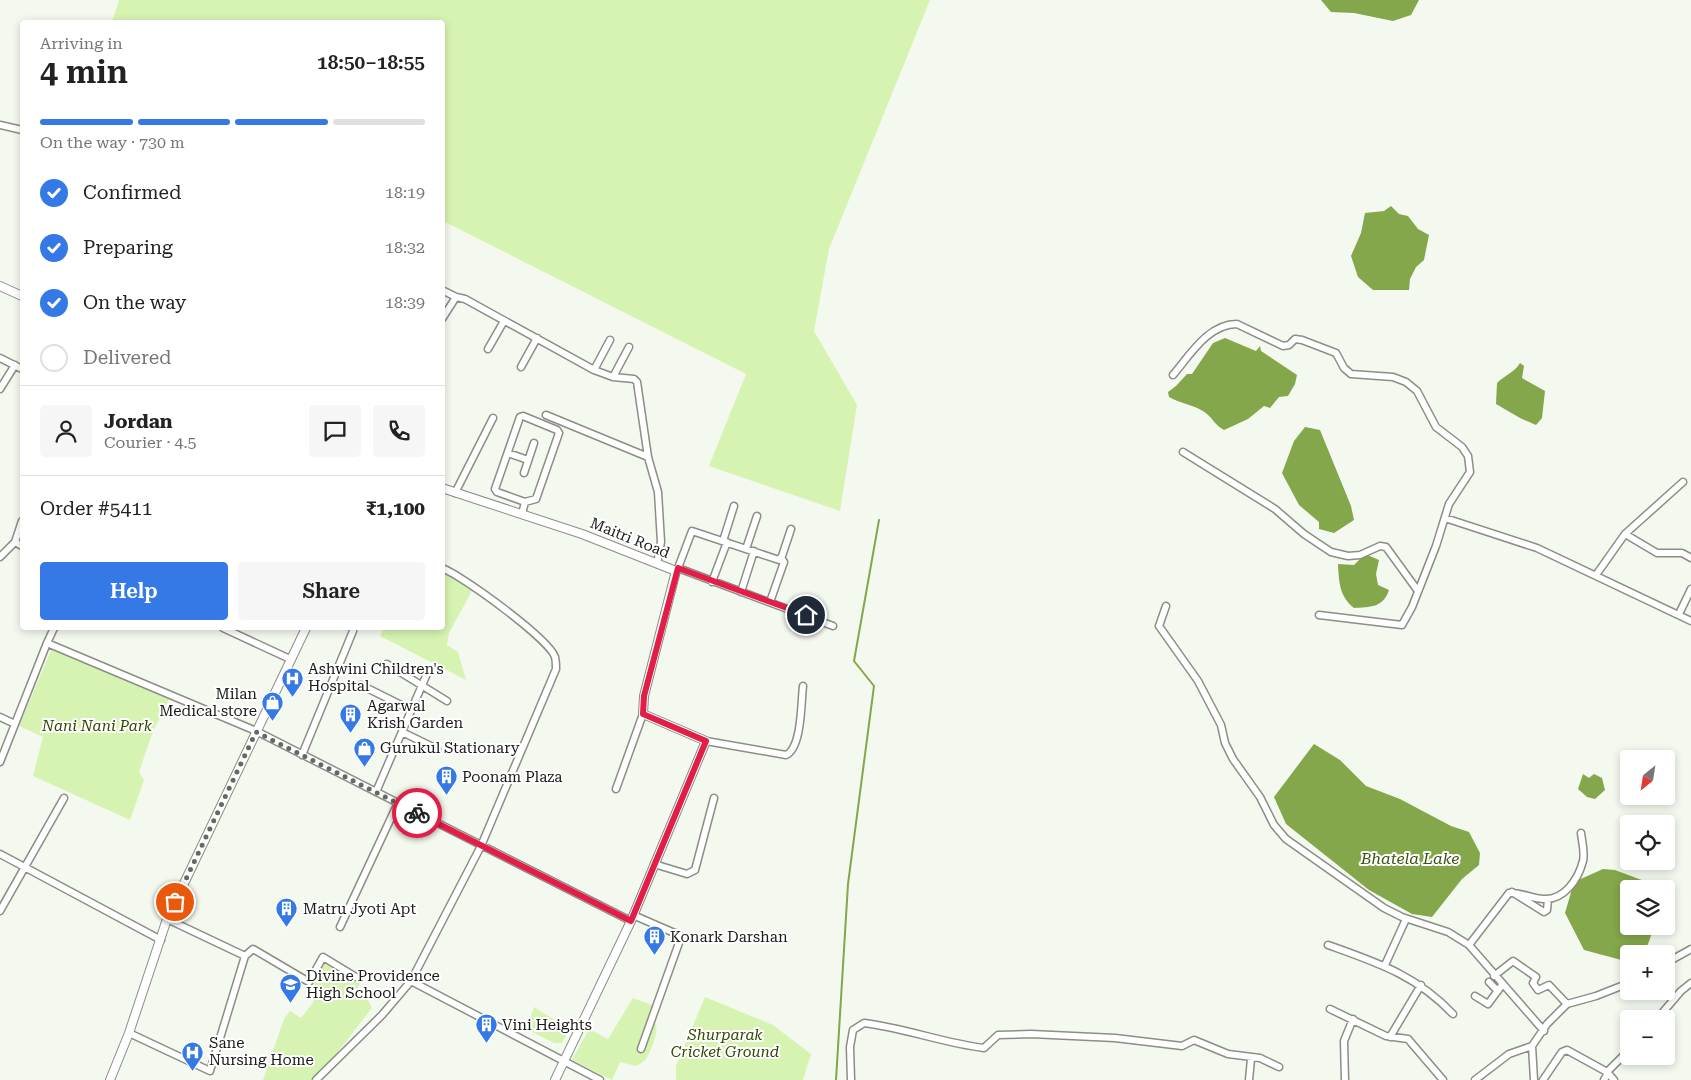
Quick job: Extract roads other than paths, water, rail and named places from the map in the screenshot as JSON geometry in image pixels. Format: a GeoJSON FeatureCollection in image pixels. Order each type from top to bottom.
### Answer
{"type":"FeatureCollection","features":[{"type":"Feature","properties":{"kind":"street"},"geometry":{"type":"LineString","coordinates":[[0,125],[20,130]]}},
{"type":"Feature","properties":{"kind":"street"},"geometry":{"type":"LineString","coordinates":[[0,286],[20,295]]}},
{"type":"Feature","properties":{"kind":"street"},"geometry":{"type":"LineString","coordinates":[[445,292],[456,298],[465,298],[594,370],[613,377],[634,379],[637,382],[648,457],[658,492],[661,542],[657,564]]}},
{"type":"Feature","properties":{"kind":"street"},"geometry":{"type":"LineString","coordinates":[[445,314],[456,298]]}},
{"type":"Feature","properties":{"kind":"street"},"geometry":{"type":"LineString","coordinates":[[488,349],[504,321]]}},
{"type":"Feature","properties":{"kind":"street"},"geometry":{"type":"LineString","coordinates":[[1173,375],[1213,330],[1230,324],[1237,324],[1283,346],[1298,338],[1336,353],[1344,368],[1351,374],[1393,377],[1406,382],[1417,391],[1436,427],[1462,447],[1468,456],[1470,472],[1449,504],[1418,591],[1402,626],[1319,615]]}},
{"type":"Feature","properties":{"kind":"street"},"geometry":{"type":"LineString","coordinates":[[521,367],[537,338]]}},
{"type":"Feature","properties":{"kind":"street"},"geometry":{"type":"LineString","coordinates":[[594,370],[610,340]]}},
{"type":"Feature","properties":{"kind":"street"},"geometry":{"type":"LineString","coordinates":[[613,377],[629,347]]}},
{"type":"Feature","properties":{"kind":"street"},"geometry":{"type":"LineString","coordinates":[[0,358],[20,368]]}},
{"type":"Feature","properties":{"kind":"street"},"geometry":{"type":"LineString","coordinates":[[0,389],[15,365]]}},
{"type":"Feature","properties":{"kind":"street"},"geometry":{"type":"LineString","coordinates":[[546,415],[648,457]]}},
{"type":"Feature","properties":{"kind":"street"},"geometry":{"type":"LineString","coordinates":[[523,416],[557,430],[559,433],[536,499],[535,501],[528,500],[525,502],[497,492],[495,489],[520,417],[523,416]]}},
{"type":"Feature","properties":{"kind":"street"},"geometry":{"type":"LineString","coordinates":[[455,493],[493,418]]}},
{"type":"Feature","properties":{"kind":"street"},"geometry":{"type":"LineString","coordinates":[[524,473],[534,443]]}},
{"type":"Feature","properties":{"kind":"street"},"geometry":{"type":"LineString","coordinates":[[1183,452],[1275,509],[1304,534],[1331,552],[1348,556],[1360,555],[1380,546],[1386,547],[1418,591]]}},
{"type":"Feature","properties":{"kind":"street"},"geometry":{"type":"LineString","coordinates":[[508,453],[528,460]]}},
{"type":"Feature","properties":{"kind":"street"},"geometry":{"type":"LineString","coordinates":[[1596,575],[1625,534],[1683,482]]}},
{"type":"Feature","properties":{"kind":"street","name":"Maitri Road"},"geometry":{"type":"LineString","coordinates":[[445,489],[582,534],[657,564],[770,602],[832,626]]}},
{"type":"Feature","properties":{"kind":"street"},"geometry":{"type":"LineString","coordinates":[[522,514],[525,502]]}},
{"type":"Feature","properties":{"kind":"street"},"geometry":{"type":"LineString","coordinates":[[712,582],[734,506]]}},
{"type":"Feature","properties":{"kind":"street"},"geometry":{"type":"LineString","coordinates":[[746,549],[757,516]]}},
{"type":"Feature","properties":{"kind":"street"},"geometry":{"type":"LineString","coordinates":[[1445,518],[1537,548],[1691,621]]}},
{"type":"Feature","properties":{"kind":"street"},"geometry":{"type":"LineString","coordinates":[[0,557],[15,542],[20,528]]}},
{"type":"Feature","properties":{"kind":"street"},"geometry":{"type":"LineString","coordinates":[[770,602],[784,562],[781,558],[791,529]]}},
{"type":"Feature","properties":{"kind":"street"},"geometry":{"type":"LineString","coordinates":[[616,789],[643,714],[644,696],[677,570],[692,531],[778,560],[781,558]]}},
{"type":"Feature","properties":{"kind":"street"},"geometry":{"type":"LineString","coordinates":[[1625,534],[1657,553],[1682,553],[1691,558]]}},
{"type":"Feature","properties":{"kind":"street"},"geometry":{"type":"LineString","coordinates":[[15,542],[20,545]]}},
{"type":"Feature","properties":{"kind":"street"},"geometry":{"type":"LineString","coordinates":[[740,592],[754,551]]}},
{"type":"Feature","properties":{"kind":"street"},"geometry":{"type":"LineString","coordinates":[[316,1080],[382,1015],[411,981],[481,846],[556,669],[555,657],[545,643],[470,582],[445,570]]}},
{"type":"Feature","properties":{"kind":"street"},"geometry":{"type":"LineString","coordinates":[[1679,614],[1691,589]]}},
{"type":"Feature","properties":{"kind":"street"},"geometry":{"type":"LineString","coordinates":[[1166,606],[1159,626],[1198,681],[1220,725],[1224,742],[1233,759],[1260,797],[1274,825],[1286,839],[1384,908],[1406,919],[1448,932],[1469,945],[1494,976],[1500,988]]}},
{"type":"Feature","properties":{"kind":"street"},"geometry":{"type":"LineString","coordinates":[[1,758],[53,630]]}},
{"type":"Feature","properties":{"kind":"street"},"geometry":{"type":"LineString","coordinates":[[227,630],[290,659]]}},
{"type":"Feature","properties":{"kind":"street"},"geometry":{"type":"LineString","coordinates":[[110,1080],[129,1033],[167,919],[305,630]]}},
{"type":"Feature","properties":{"kind":"street"},"geometry":{"type":"LineString","coordinates":[[302,755],[353,631]]}},
{"type":"Feature","properties":{"kind":"street"},"geometry":{"type":"LineString","coordinates":[[47,643],[256,732],[481,846],[632,918],[679,935],[680,940],[642,1049]]}},
{"type":"Feature","properties":{"kind":"street"},"geometry":{"type":"LineString","coordinates":[[387,664],[447,701]]}},
{"type":"Feature","properties":{"kind":"street"},"geometry":{"type":"LineString","coordinates":[[376,792],[429,669]]}},
{"type":"Feature","properties":{"kind":"street"},"geometry":{"type":"LineString","coordinates":[[361,685],[411,710]]}},
{"type":"Feature","properties":{"kind":"street"},"geometry":{"type":"LineString","coordinates":[[643,714],[706,741],[786,754],[790,753],[797,740],[803,686]]}},
{"type":"Feature","properties":{"kind":"street"},"geometry":{"type":"LineString","coordinates":[[0,717],[15,724]]}},
{"type":"Feature","properties":{"kind":"street"},"geometry":{"type":"LineString","coordinates":[[402,732],[437,749]]}},
{"type":"Feature","properties":{"kind":"street"},"geometry":{"type":"LineString","coordinates":[[555,1080],[632,918],[706,741]]}},
{"type":"Feature","properties":{"kind":"street"},"geometry":{"type":"LineString","coordinates":[[0,911],[64,798]]}},
{"type":"Feature","properties":{"kind":"street"},"geometry":{"type":"LineString","coordinates":[[654,864],[687,874],[695,870],[714,798]]}},
{"type":"Feature","properties":{"kind":"street"},"geometry":{"type":"LineString","coordinates":[[340,927],[398,804]]}},
{"type":"Feature","properties":{"kind":"street"},"geometry":{"type":"LineString","coordinates":[[1469,945],[1505,896],[1512,892],[1548,899],[1563,894],[1578,872],[1584,854],[1581,833]]}},
{"type":"Feature","properties":{"kind":"street"},"geometry":{"type":"LineString","coordinates":[[0,854],[161,940]]}},
{"type":"Feature","properties":{"kind":"street"},"geometry":{"type":"LineString","coordinates":[[1512,892],[1544,912],[1547,910],[1548,899]]}},
{"type":"Feature","properties":{"kind":"street"},"geometry":{"type":"LineString","coordinates":[[167,919],[245,956]]}},
{"type":"Feature","properties":{"kind":"street"},"geometry":{"type":"LineString","coordinates":[[1386,965],[1406,919]]}},
{"type":"Feature","properties":{"kind":"street"},"geometry":{"type":"LineString","coordinates":[[1328,945],[1386,965],[1421,985],[1453,1014]]}},
{"type":"Feature","properties":{"kind":"street"},"geometry":{"type":"LineString","coordinates":[[129,1033],[210,1070],[245,956],[253,949],[309,982],[323,957],[356,977]]}},
{"type":"Feature","properties":{"kind":"street"},"geometry":{"type":"LineString","coordinates":[[1675,958],[1691,949]]}},
{"type":"Feature","properties":{"kind":"street"},"geometry":{"type":"LineString","coordinates":[[1494,976],[1511,961],[1536,977],[1532,983],[1538,990],[1549,985],[1566,1004]]}},
{"type":"Feature","properties":{"kind":"street"},"geometry":{"type":"LineString","coordinates":[[411,981],[600,1080]]}},
{"type":"Feature","properties":{"kind":"street"},"geometry":{"type":"LineString","coordinates":[[1489,982],[1500,988],[1544,1031]]}},
{"type":"Feature","properties":{"kind":"street"},"geometry":{"type":"LineString","coordinates":[[1665,1010],[1681,991],[1691,983]]}},
{"type":"Feature","properties":{"kind":"street"},"geometry":{"type":"LineString","coordinates":[[1390,1037],[1421,985]]}},
{"type":"Feature","properties":{"kind":"street"},"geometry":{"type":"LineString","coordinates":[[1475,1080],[1509,1054],[1532,1046],[1547,1024],[1566,1004],[1620,987]]}},
{"type":"Feature","properties":{"kind":"street"},"geometry":{"type":"LineString","coordinates":[[1476,996],[1488,1004],[1500,988]]}},
{"type":"Feature","properties":{"kind":"street"},"geometry":{"type":"LineString","coordinates":[[1330,1008],[1390,1037],[1404,1038],[1411,1041],[1443,1080]]}},
{"type":"Feature","properties":{"kind":"street"},"geometry":{"type":"LineString","coordinates":[[1345,1080],[1344,1041],[1353,1019]]}},
{"type":"Feature","properties":{"kind":"street"},"geometry":{"type":"LineString","coordinates":[[851,1080],[850,1048],[853,1030],[864,1023],[892,1027],[958,1044],[984,1048],[998,1035],[1062,1034],[1182,1046],[1194,1040],[1228,1054],[1252,1059],[1260,1058],[1279,1067]]}},
{"type":"Feature","properties":{"kind":"street"},"geometry":{"type":"LineString","coordinates":[[1532,1046],[1534,1080]]}},
{"type":"Feature","properties":{"kind":"street"},"geometry":{"type":"LineString","coordinates":[[1543,1080],[1562,1052],[1567,1050],[1607,1073],[1614,1080]]}},
{"type":"Feature","properties":{"kind":"street"},"geometry":{"type":"LineString","coordinates":[[1249,1080],[1252,1059]]}},
{"type":"Feature","properties":{"kind":"street"},"geometry":{"type":"LineString","coordinates":[[1604,1080],[1607,1073],[1620,1059]]}},
{"type":"Feature","properties":{"kind":"water"},"geometry":{"type":"Polygon","coordinates":[[[1321,0],[1419,0],[1411,15],[1393,21],[1354,13],[1331,12],[1321,0]]]}},
{"type":"Feature","properties":{"kind":"water"},"geometry":{"type":"Polygon","coordinates":[[[1391,206],[1399,214],[1408,216],[1418,229],[1429,235],[1424,260],[1416,267],[1410,279],[1409,290],[1373,290],[1358,277],[1351,256],[1361,233],[1365,213],[1384,211],[1391,206]]]}},
{"type":"Feature","properties":{"kind":"water"},"geometry":{"type":"Polygon","coordinates":[[[1225,338],[1256,351],[1260,346],[1261,351],[1297,375],[1295,384],[1288,396],[1279,397],[1270,408],[1264,406],[1248,419],[1224,430],[1203,411],[1169,397],[1168,392],[1187,374],[1192,374],[1213,343],[1225,338]]]}},
{"type":"Feature","properties":{"kind":"water"},"geometry":{"type":"Polygon","coordinates":[[[1520,363],[1524,366],[1522,378],[1545,391],[1542,418],[1536,425],[1496,404],[1497,383],[1520,363]]]}},
{"type":"Feature","properties":{"kind":"water"},"geometry":{"type":"Polygon","coordinates":[[[1305,427],[1320,430],[1351,506],[1354,520],[1334,533],[1319,529],[1319,522],[1299,505],[1282,473],[1294,441],[1305,427]]]}},
{"type":"Feature","properties":{"kind":"water"},"geometry":{"type":"Polygon","coordinates":[[[1365,554],[1379,560],[1376,574],[1378,585],[1389,590],[1380,603],[1371,607],[1354,608],[1345,599],[1343,594],[1338,564],[1354,565],[1365,554]]]}},
{"type":"Feature","properties":{"kind":"water","name":"Bhatela Lake"},"geometry":{"type":"Polygon","coordinates":[[[1314,744],[1340,760],[1366,786],[1400,799],[1451,826],[1469,832],[1480,853],[1479,865],[1462,879],[1432,917],[1412,914],[1369,890],[1286,824],[1274,797],[1314,744]]]}},
{"type":"Feature","properties":{"kind":"water"},"geometry":{"type":"Polygon","coordinates":[[[1583,774],[1589,778],[1594,774],[1602,778],[1605,790],[1595,799],[1587,797],[1578,789],[1583,774]]]}},
{"type":"Feature","properties":{"kind":"water"},"geometry":{"type":"Polygon","coordinates":[[[1603,869],[1615,870],[1642,880],[1620,880],[1620,935],[1651,935],[1648,945],[1620,945],[1620,960],[1584,950],[1565,913],[1574,882],[1603,869]]]}},
{"type":"Feature","properties":{"kind":"waterway"},"geometry":{"type":"LineString","coordinates":[[836,1080],[848,884],[874,686],[854,661],[879,520]]}},
{"type":"Feature","properties":{"kind":"place","name":"Ashwini Children's Hospital"},"geometry":{"type":"Point","coordinates":[292,697]}},
{"type":"Feature","properties":{"kind":"place","name":"Milan Medical store"},"geometry":{"type":"Point","coordinates":[273,722]}},
{"type":"Feature","properties":{"kind":"place","name":"Agarwal Krish Garden"},"geometry":{"type":"Point","coordinates":[351,734]}},
{"type":"Feature","properties":{"kind":"place","name":"Gurukul Stationary"},"geometry":{"type":"Point","coordinates":[364,767]}},
{"type":"Feature","properties":{"kind":"place","name":"Poonam Plaza"},"geometry":{"type":"Point","coordinates":[446,796]}},
{"type":"Feature","properties":{"kind":"place","name":"Matru Jyoti Apt"},"geometry":{"type":"Point","coordinates":[287,928]}},
{"type":"Feature","properties":{"kind":"place","name":"Konark Darshan"},"geometry":{"type":"Point","coordinates":[654,956]}},
{"type":"Feature","properties":{"kind":"place","name":"Divine Providence High School"},"geometry":{"type":"Point","coordinates":[290,1004]}},
{"type":"Feature","properties":{"kind":"place","name":"Vini Heights"},"geometry":{"type":"Point","coordinates":[486,1044]}},
{"type":"Feature","properties":{"kind":"place","name":"Sane Nursing Home"},"geometry":{"type":"Point","coordinates":[193,1071]}},
{"type":"Feature","properties":{"kind":"park label","name":"Nani Nani Park"},"geometry":{"type":"Point","coordinates":[97,726]}},
{"type":"Feature","properties":{"kind":"park label","name":"Shurparak Cricket Ground"},"geometry":{"type":"Point","coordinates":[725,1044]}}]}
